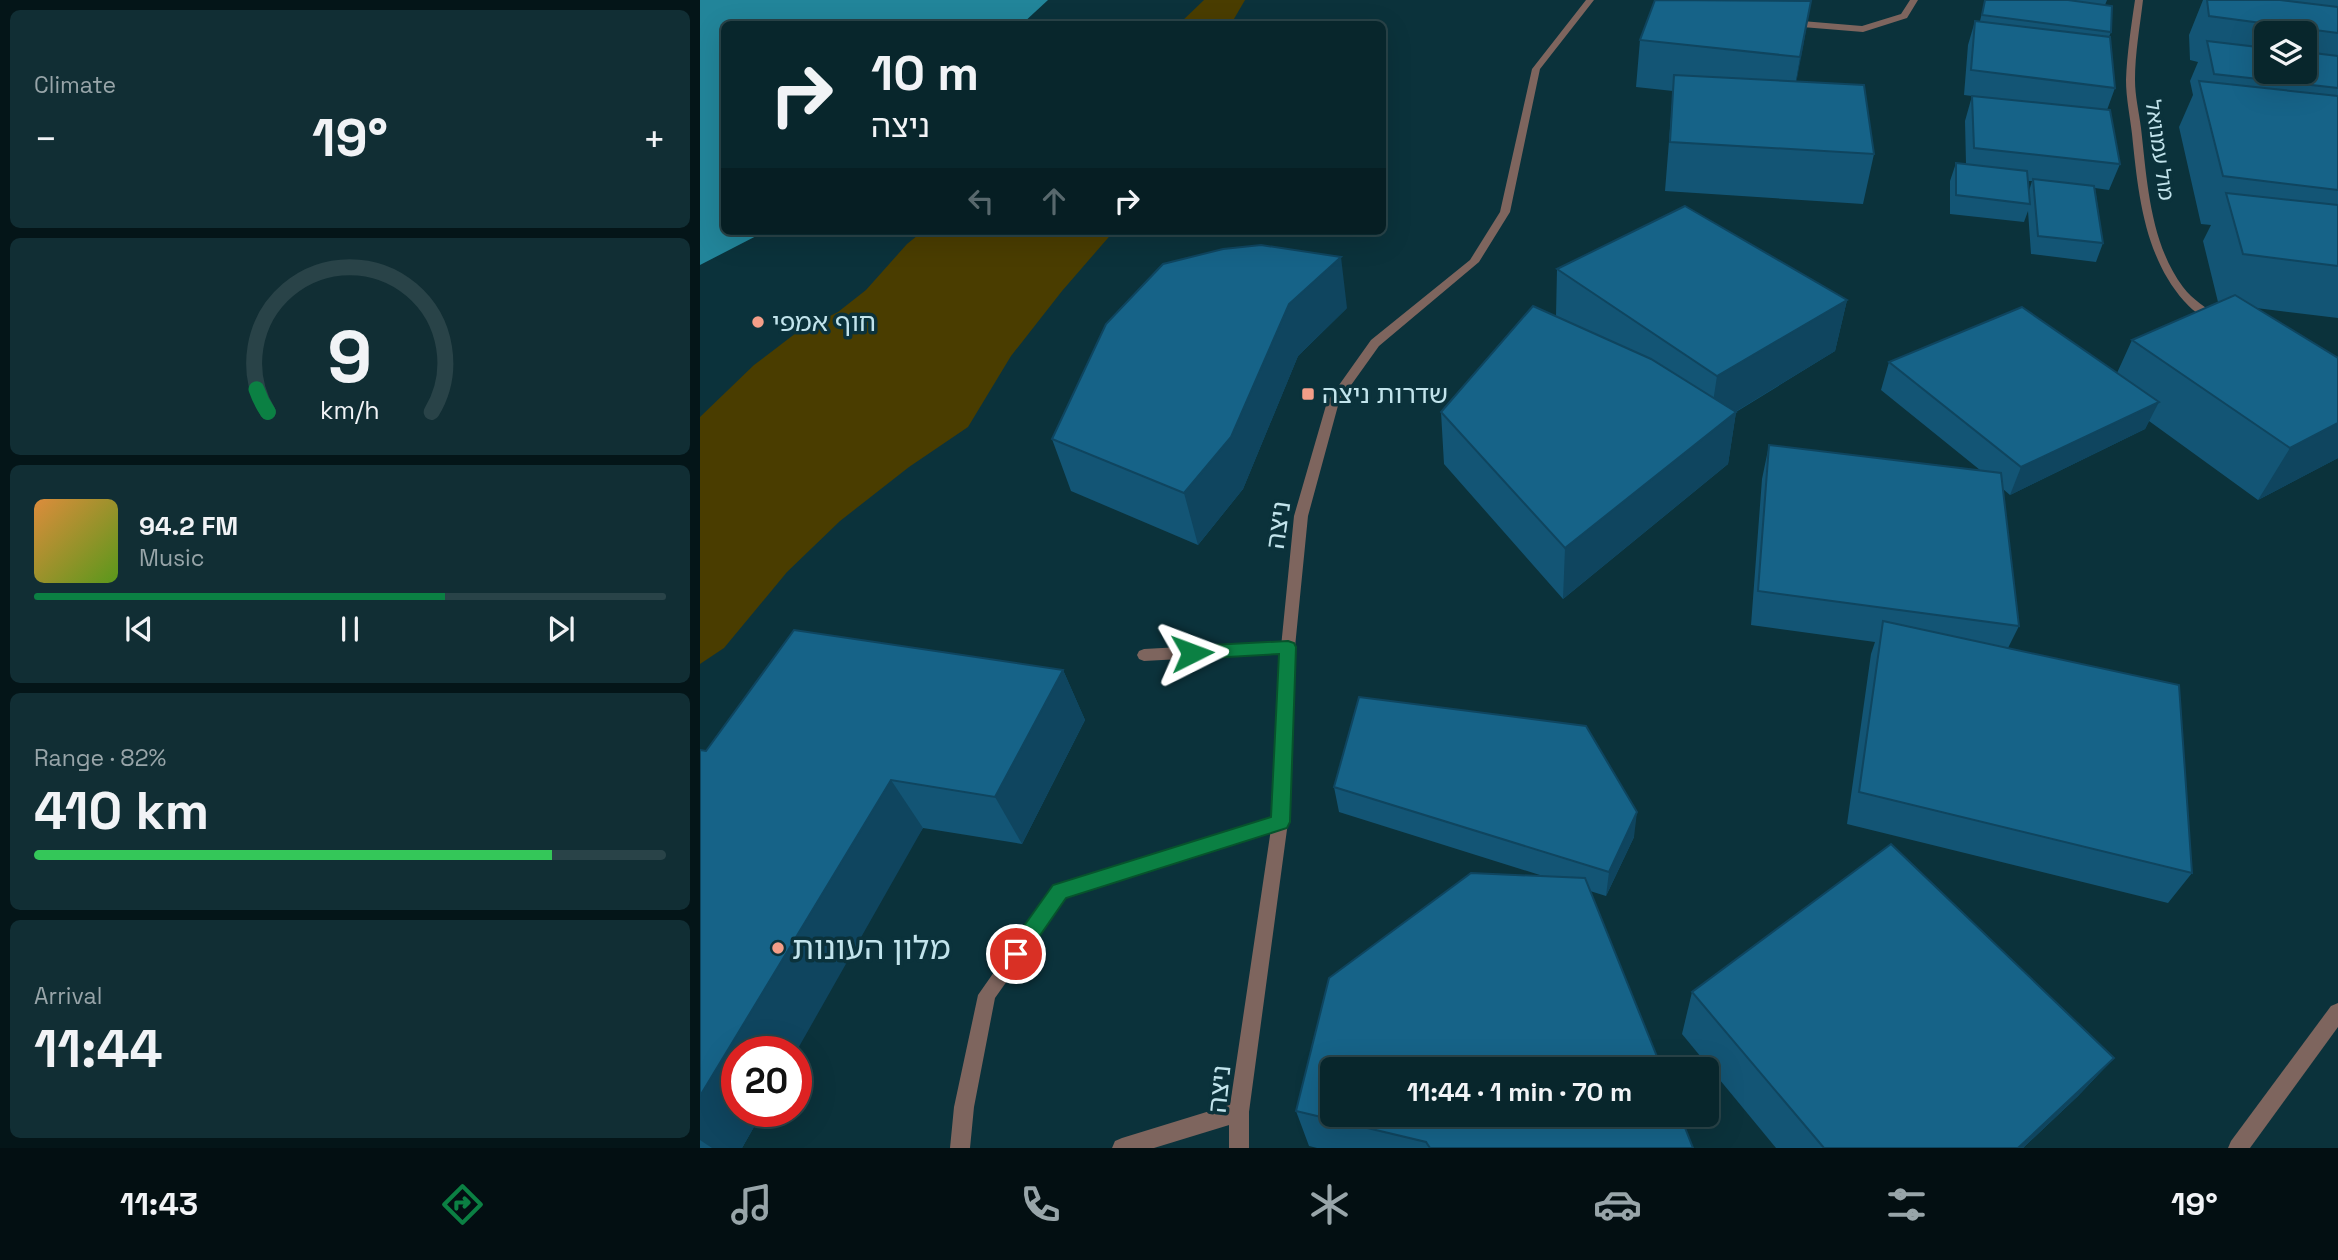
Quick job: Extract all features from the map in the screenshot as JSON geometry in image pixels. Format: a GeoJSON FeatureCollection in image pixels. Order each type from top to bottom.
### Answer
{"type":"FeatureCollection","features":[{"type":"Feature","properties":{"kind":"street","name":"ניצה"},"geometry":{"type":"LineString","coordinates":[[1239,1148],[1239,1112],[1280,822],[1288,647],[1301,516],[1333,402],[1376,343],[1474,262],[1505,212],[1536,69],[1590,0]]}},
{"type":"Feature","properties":{"kind":"street"},"geometry":{"type":"LineString","coordinates":[[1778,20],[1863,29],[1904,16],[1914,0]]}},
{"type":"Feature","properties":{"kind":"street","name":"מול עמנואל"},"geometry":{"type":"LineString","coordinates":[[2139,0],[2131,77],[2143,194],[2160,253],[2181,293],[2205,315],[2231,325]]}},
{"type":"Feature","properties":{"kind":"street"},"geometry":{"type":"LineString","coordinates":[[1144,655],[1288,647]]}},
{"type":"Feature","properties":{"kind":"street"},"geometry":{"type":"LineString","coordinates":[[960,1148],[964,1107],[987,995],[1060,892],[1280,822]]}},
{"type":"Feature","properties":{"kind":"street"},"geometry":{"type":"LineString","coordinates":[[2238,1148],[2338,1012]]}},
{"type":"Feature","properties":{"kind":"street"},"geometry":{"type":"LineString","coordinates":[[1122,1148],[1239,1112]]}},
{"type":"Feature","properties":{"kind":"shaded area"},"geometry":{"type":"Polygon","coordinates":[[[1204,0],[1245,0],[1233,21],[1182,21],[1204,0]]]}},
{"type":"Feature","properties":{"kind":"shaded area"},"geometry":{"type":"Polygon","coordinates":[[[918,235],[1111,235],[1011,356],[968,427],[909,467],[840,521],[787,572],[724,648],[700,664],[700,417],[754,365],[796,333],[838,312],[866,290],[918,235]]]}},
{"type":"Feature","properties":{"kind":"water"},"geometry":{"type":"Polygon","coordinates":[[[700,0],[1048,0],[1025,21],[721,21],[721,235],[758,235],[700,265],[700,0]]]}},
{"type":"Feature","properties":{"kind":"building"},"geometry":{"type":"Polygon","coordinates":[[[1655,0],[1811,1],[1800,57],[1640,40],[1655,0]]]}},
{"type":"Feature","properties":{"kind":"building"},"geometry":{"type":"Polygon","coordinates":[[[1985,0],[2068,0],[2112,6],[2111,32],[1982,15],[1985,0]]]}},
{"type":"Feature","properties":{"kind":"building"},"geometry":{"type":"Polygon","coordinates":[[[2207,0],[2280,0],[2338,7],[2338,33],[2317,30],[2317,21],[2254,22],[2209,16],[2207,0]]]}},
{"type":"Feature","properties":{"kind":"building"},"geometry":{"type":"Polygon","coordinates":[[[1975,21],[2110,37],[2115,88],[1971,70],[1975,21]]]}},
{"type":"Feature","properties":{"kind":"building"},"geometry":{"type":"Polygon","coordinates":[[[2207,41],[2254,47],[2254,79],[2214,74],[2207,41]]]}},
{"type":"Feature","properties":{"kind":"building"},"geometry":{"type":"Polygon","coordinates":[[[2317,53],[2338,56],[2338,88],[2303,84],[2317,84],[2317,53]]]}},
{"type":"Feature","properties":{"kind":"building"},"geometry":{"type":"Polygon","coordinates":[[[1674,75],[1864,85],[1874,154],[1670,142],[1674,75]]]}},
{"type":"Feature","properties":{"kind":"building"},"geometry":{"type":"Polygon","coordinates":[[[2199,81],[2338,96],[2338,190],[2223,176],[2199,81]]]}},
{"type":"Feature","properties":{"kind":"building"},"geometry":{"type":"Polygon","coordinates":[[[1972,96],[2110,110],[2120,164],[1974,148],[1972,96]]]}},
{"type":"Feature","properties":{"kind":"building"},"geometry":{"type":"Polygon","coordinates":[[[1956,163],[2027,171],[2030,204],[1956,195],[1956,163]]]}},
{"type":"Feature","properties":{"kind":"building"},"geometry":{"type":"Polygon","coordinates":[[[2033,179],[2094,186],[2103,243],[2038,236],[2033,179]]]}},
{"type":"Feature","properties":{"kind":"building"},"geometry":{"type":"Polygon","coordinates":[[[2226,193],[2338,205],[2338,266],[2243,254],[2226,193]]]}},
{"type":"Feature","properties":{"kind":"building"},"geometry":{"type":"Polygon","coordinates":[[[1685,206],[1847,300],[1717,376],[1557,269],[1685,206]]]}},
{"type":"Feature","properties":{"kind":"building"},"geometry":{"type":"Polygon","coordinates":[[[1261,245],[1341,257],[1289,304],[1231,437],[1184,493],[1052,439],[1106,324],[1163,264],[1223,249],[1261,245]]]}},
{"type":"Feature","properties":{"kind":"building"},"geometry":{"type":"Polygon","coordinates":[[[2235,295],[2338,358],[2338,423],[2290,448],[2132,340],[2235,295]]]}},
{"type":"Feature","properties":{"kind":"building"},"geometry":{"type":"Polygon","coordinates":[[[1533,306],[1651,359],[1736,412],[1565,548],[1441,412],[1533,306]]]}},
{"type":"Feature","properties":{"kind":"building"},"geometry":{"type":"Polygon","coordinates":[[[2022,307],[2159,402],[2021,467],[1889,362],[2022,307]]]}},
{"type":"Feature","properties":{"kind":"building"},"geometry":{"type":"Polygon","coordinates":[[[1769,445],[2001,473],[2019,626],[1758,591],[1769,445]]]}},
{"type":"Feature","properties":{"kind":"building"},"geometry":{"type":"Polygon","coordinates":[[[1883,621],[2179,685],[2192,873],[1859,792],[1883,621]]]}},
{"type":"Feature","properties":{"kind":"building","name":"מלון העונות"},"geometry":{"type":"Polygon","coordinates":[[[794,630],[1063,670],[995,797],[891,780],[736,1036],[721,1036],[721,1061],[700,1096],[700,750],[706,751],[794,630]]]}},
{"type":"Feature","properties":{"kind":"building"},"geometry":{"type":"Polygon","coordinates":[[[1359,697],[1586,726],[1637,812],[1609,872],[1334,787],[1359,697]]]}},
{"type":"Feature","properties":{"kind":"building"},"geometry":{"type":"Polygon","coordinates":[[[1891,844],[2114,1058],[2018,1148],[1824,1148],[1692,992],[1891,844]]]}},
{"type":"Feature","properties":{"kind":"building"},"geometry":{"type":"Polygon","coordinates":[[[1471,873],[1585,878],[1657,1057],[1320,1057],[1320,1117],[1296,1111],[1329,978],[1471,873]]]}},
{"type":"Feature","properties":{"kind":"building"},"geometry":{"type":"Polygon","coordinates":[[[1363,1127],[1685,1127],[1693,1148],[1430,1148],[1426,1142],[1363,1127]]]}},
{"type":"Feature","properties":{"kind":"place","name":"חוף אמפי"},"geometry":{"type":"Point","coordinates":[758,322]}},
{"type":"Feature","properties":{"kind":"place","name":"שדרות ניצה"},"geometry":{"type":"Point","coordinates":[1308,394]}},
{"type":"Feature","properties":{"kind":"place","name":"מלון העונות"},"geometry":{"type":"Point","coordinates":[778,948]}},
{"type":"Feature","properties":{"kind":"route"},"geometry":{"type":"LineString","coordinates":[[1016,954],[1060,892],[1280,822],[1288,647],[1192,653]]}}]}
